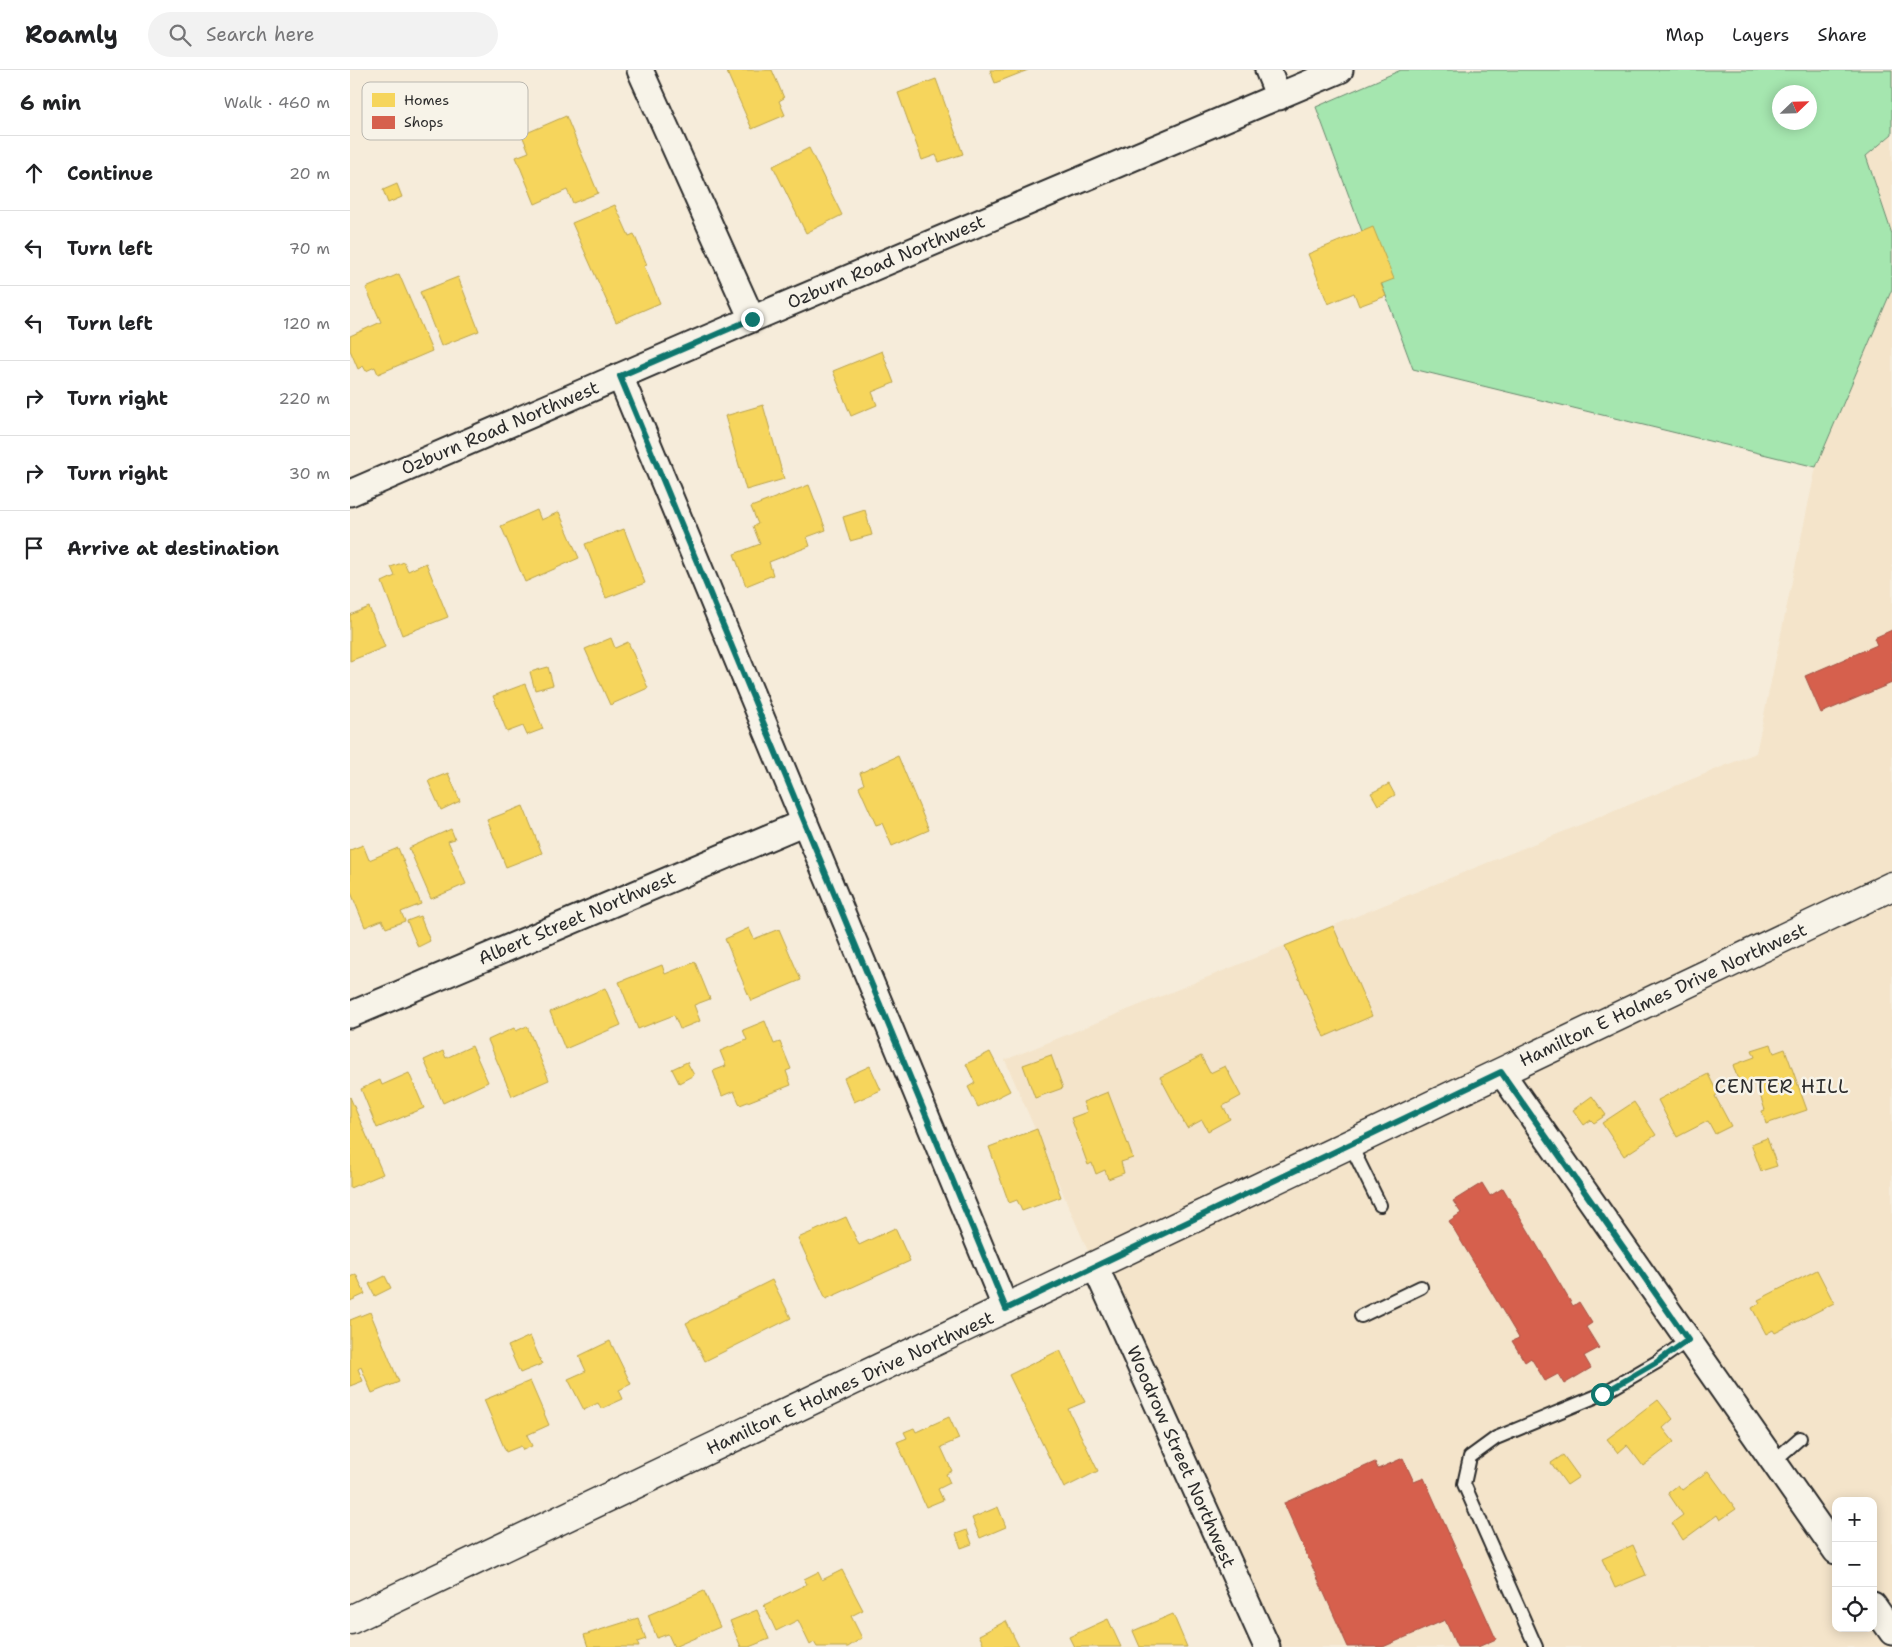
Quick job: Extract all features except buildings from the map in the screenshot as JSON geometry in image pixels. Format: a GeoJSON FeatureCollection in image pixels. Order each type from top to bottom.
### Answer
{"type":"FeatureCollection","features":[{"type":"Feature","properties":{"kind":"main road","name":"Hamilton E Holmes Drive Northwest"},"geometry":{"type":"LineString","coordinates":[[350,1620],[1892,886]]}},
{"type":"Feature","properties":{"kind":"street"},"geometry":{"type":"LineString","coordinates":[[640,70],[752,319]]}},
{"type":"Feature","properties":{"kind":"street"},"geometry":{"type":"LineString","coordinates":[[1268,70],[1279,97]]}},
{"type":"Feature","properties":{"kind":"street","name":"Ozburn Road Northwest"},"geometry":{"type":"LineString","coordinates":[[350,494],[752,319],[1340,70]]}},
{"type":"Feature","properties":{"kind":"street"},"geometry":{"type":"LineString","coordinates":[[620,376],[1006,1309]]}},
{"type":"Feature","properties":{"kind":"street","name":"Albert Street Northwest"},"geometry":{"type":"LineString","coordinates":[[350,1015],[804,822]]}},
{"type":"Feature","properties":{"kind":"street"},"geometry":{"type":"LineString","coordinates":[[1501,1072],[1832,1545]]}},
{"type":"Feature","properties":{"kind":"street","name":"Woodrow Street Northwest"},"geometry":{"type":"LineString","coordinates":[[1095,1266],[1267,1647]]}},
{"type":"Feature","properties":{"kind":"street"},"geometry":{"type":"LineString","coordinates":[[1877,1611],[1892,1632]]}},
{"type":"Feature","properties":{"kind":"lane"},"geometry":{"type":"LineString","coordinates":[[1350,1144],[1380,1205]]}},
{"type":"Feature","properties":{"kind":"lane"},"geometry":{"type":"LineString","coordinates":[[1361,1316],[1421,1287]]}},
{"type":"Feature","properties":{"kind":"lane"},"geometry":{"type":"LineString","coordinates":[[1536,1647],[1464,1484],[1470,1456],[1496,1438],[1602,1394],[1657,1362],[1688,1340]]}},
{"type":"Feature","properties":{"kind":"lane"},"geometry":{"type":"LineString","coordinates":[[1773,1462],[1800,1438]]}},
{"type":"Feature","properties":{"kind":"shaded area"},"geometry":{"type":"Polygon","coordinates":[[[1892,134],[1892,234],[1866,156],[1892,134]]]}},
{"type":"Feature","properties":{"kind":"shaded area"},"geometry":{"type":"Polygon","coordinates":[[[1892,289],[1892,1647],[1260,1647],[1005,1060],[1756,753],[1816,467],[1892,289]]]}},
{"type":"Feature","properties":{"kind":"green space"},"geometry":{"type":"Polygon","coordinates":[[[1401,70],[1892,70],[1892,134],[1866,156],[1892,234],[1892,289],[1816,467],[1413,369],[1316,107],[1401,70]]]}},
{"type":"Feature","properties":{"kind":"district","name":"CENTER HILL"},"geometry":{"type":"Point","coordinates":[1782,1086]}},
{"type":"Feature","properties":{"kind":"route"},"geometry":{"type":"LineString","coordinates":[[752,319],[620,376],[1006,1309],[1501,1072],[1688,1340],[1657,1362],[1602,1394]]}}]}
